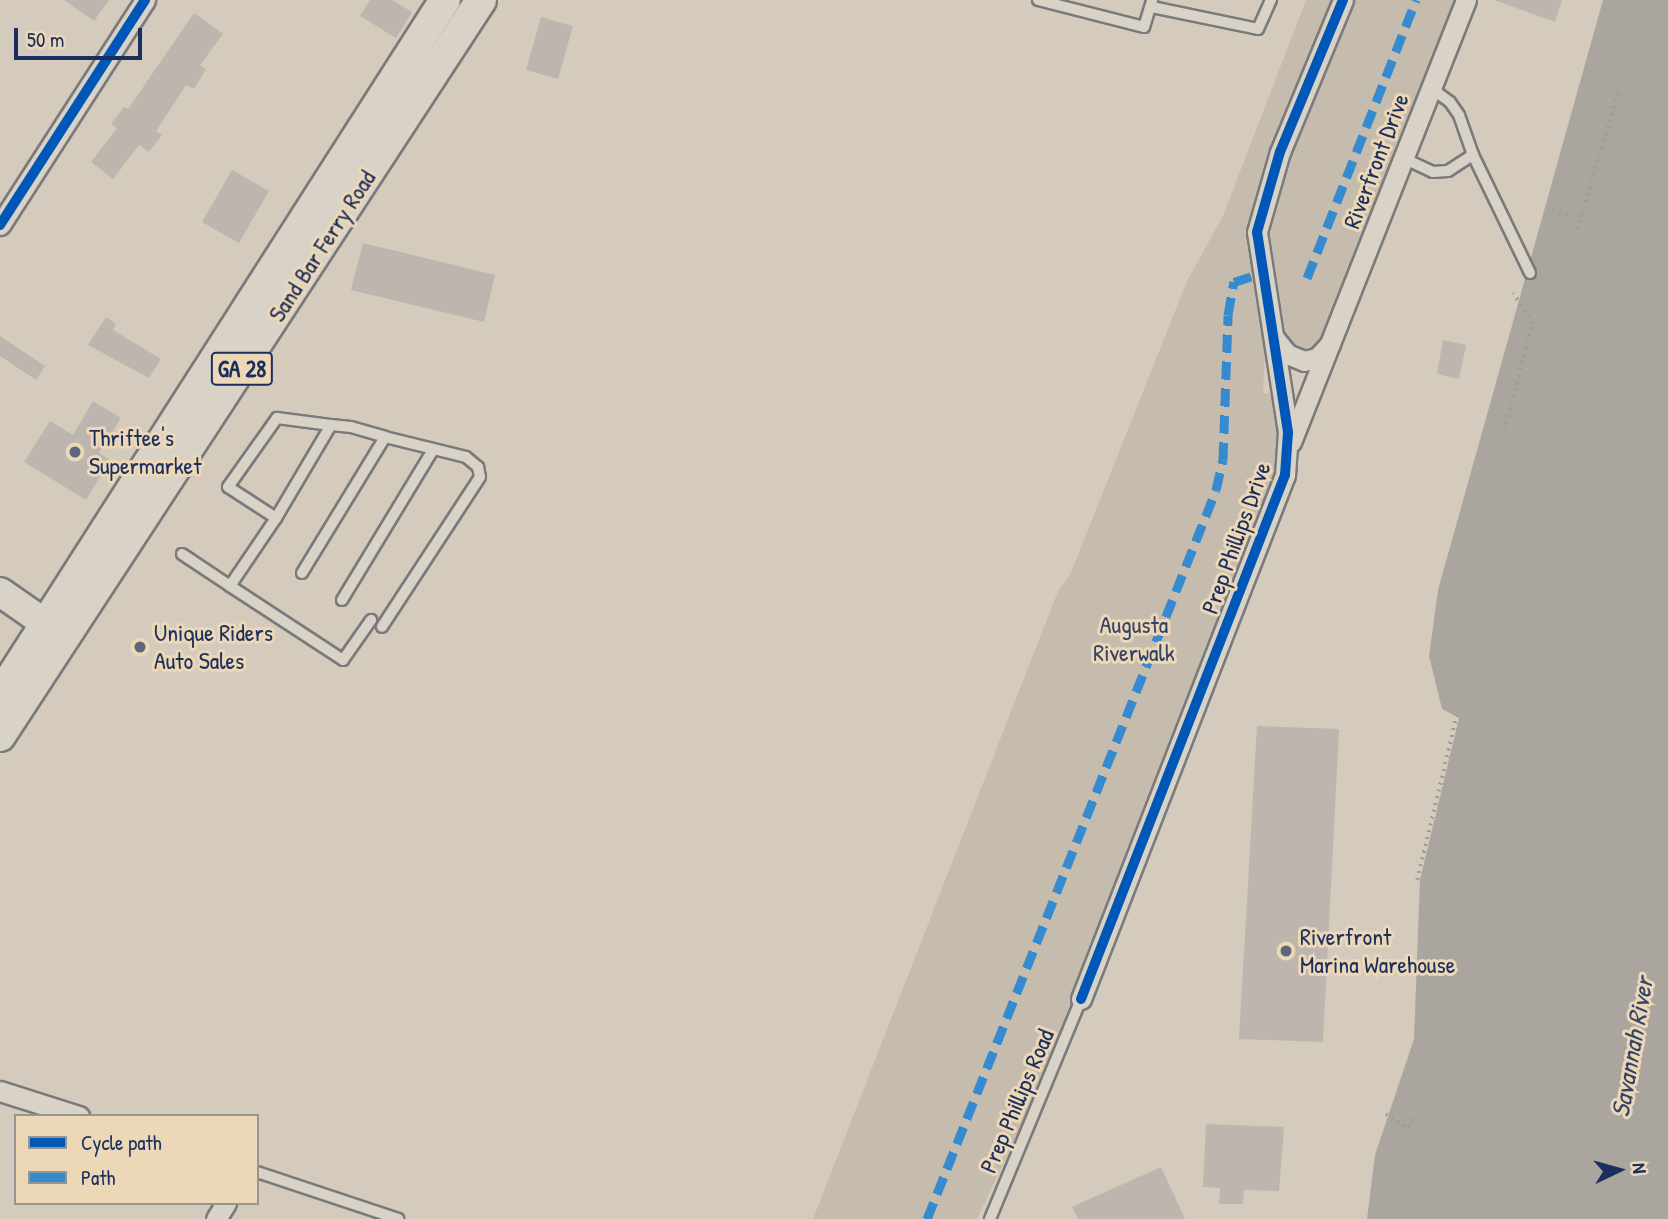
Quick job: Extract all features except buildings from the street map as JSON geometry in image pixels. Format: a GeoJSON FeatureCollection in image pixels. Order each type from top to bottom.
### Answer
{"type":"FeatureCollection","features":[{"type":"Feature","properties":{"kind":"main road","name":"Sand Bar Ferry Road"},"geometry":{"type":"LineString","coordinates":[[153,480],[445,0]]}},
{"type":"Feature","properties":{"kind":"main road","name":"Sand Bar Ferry Road"},"geometry":{"type":"LineString","coordinates":[[0,736],[56,630],[153,480],[481,0]]}},
{"type":"Feature","properties":{"kind":"main road","name":"Sand Bar Ferry Road"},"geometry":{"type":"LineString","coordinates":[[0,695],[56,630]]}},
{"type":"Feature","properties":{"kind":"street"},"geometry":{"type":"LineString","coordinates":[[0,225],[145,0]]}},
{"type":"Feature","properties":{"kind":"street","name":"Prep Phillips Drive"},"geometry":{"type":"LineString","coordinates":[[1081,999],[1277,501],[1288,450],[1275,339],[1257,247],[1259,220],[1280,152],[1343,0]]}},
{"type":"Feature","properties":{"kind":"street","name":"Riverfront Drive"},"geometry":{"type":"LineString","coordinates":[[1288,450],[1466,0]]}},
{"type":"Feature","properties":{"kind":"street"},"geometry":{"type":"LineString","coordinates":[[1275,339],[1287,354],[1304,361],[1317,358],[1332,340]]}},
{"type":"Feature","properties":{"kind":"street"},"geometry":{"type":"LineString","coordinates":[[0,592],[56,630]]}},
{"type":"Feature","properties":{"kind":"street"},"geometry":{"type":"LineString","coordinates":[[0,1091],[73,1114]]}},
{"type":"Feature","properties":{"kind":"lane"},"geometry":{"type":"LineString","coordinates":[[1038,0],[1144,27],[1152,3],[1258,29],[1271,0]]}},
{"type":"Feature","properties":{"kind":"lane"},"geometry":{"type":"LineString","coordinates":[[1431,88],[1460,116],[1473,155],[1530,273]]}},
{"type":"Feature","properties":{"kind":"lane"},"geometry":{"type":"LineString","coordinates":[[1403,158],[1417,167],[1448,171],[1473,155]]}},
{"type":"Feature","properties":{"kind":"lane"},"geometry":{"type":"LineString","coordinates":[[276,518],[228,487],[277,418],[331,425],[385,437],[466,457],[478,467],[480,477],[382,627]]}},
{"type":"Feature","properties":{"kind":"lane"},"geometry":{"type":"LineString","coordinates":[[230,586],[276,518],[331,425]]}},
{"type":"Feature","properties":{"kind":"lane"},"geometry":{"type":"LineString","coordinates":[[302,573],[385,437]]}},
{"type":"Feature","properties":{"kind":"lane"},"geometry":{"type":"LineString","coordinates":[[342,600],[433,450]]}},
{"type":"Feature","properties":{"kind":"lane"},"geometry":{"type":"LineString","coordinates":[[182,554],[343,660],[371,620]]}},
{"type":"Feature","properties":{"kind":"lane","name":"Prep Phillips Road"},"geometry":{"type":"LineString","coordinates":[[990,1219],[1081,999]]}},
{"type":"Feature","properties":{"kind":"lane"},"geometry":{"type":"LineString","coordinates":[[259,1173],[398,1219]]}},
{"type":"Feature","properties":{"kind":"path"},"geometry":{"type":"LineString","coordinates":[[1577,229],[1618,92]]}},
{"type":"Feature","properties":{"kind":"path"},"geometry":{"type":"LineString","coordinates":[[1552,210],[1579,218]]}},
{"type":"Feature","properties":{"kind":"path"},"geometry":{"type":"LineString","coordinates":[[1504,431],[1532,324],[1513,293]]}},
{"type":"Feature","properties":{"kind":"path"},"geometry":{"type":"LineString","coordinates":[[1417,880],[1457,714]]}},
{"type":"Feature","properties":{"kind":"path"},"geometry":{"type":"LineString","coordinates":[[1386,1114],[1408,1127],[1412,1119]]}},
{"type":"Feature","properties":{"kind":"green space","name":"Augusta Riverwalk"},"geometry":{"type":"Polygon","coordinates":[[[1306,0],[1457,0],[1319,347],[1296,352],[1266,333],[1263,393],[1276,394],[1280,428],[1275,478],[1253,541],[1268,548],[1034,1099],[977,1219],[813,1219],[1058,591],[1070,575],[1187,281],[1223,216],[1306,0]]]}},
{"type":"Feature","properties":{"kind":"water","name":"Savannah River"},"geometry":{"type":"Polygon","coordinates":[[[1603,0],[1668,0],[1668,1219],[1367,1219],[1375,1155],[1414,1039],[1420,880],[1459,718],[1442,709],[1429,656],[1438,590],[1603,0]]]}},
{"type":"Feature","properties":{"kind":"marked path"},"geometry":{"type":"LineString","coordinates":[[1307,278],[1416,0]]}},
{"type":"Feature","properties":{"kind":"marked path"},"geometry":{"type":"LineString","coordinates":[[927,1219],[1216,490],[1223,460],[1228,315],[1234,282],[1262,273]]}},
{"type":"Feature","properties":{"kind":"cycle path"},"geometry":{"type":"LineString","coordinates":[[0,225],[145,0]]}},
{"type":"Feature","properties":{"kind":"cycle path"},"geometry":{"type":"LineString","coordinates":[[1081,999],[1285,475],[1288,432],[1257,232],[1280,152],[1343,0]]}},
{"type":"Feature","properties":{"kind":"place","name":"Thriftee's Supermarket"},"geometry":{"type":"Point","coordinates":[75,452]}},
{"type":"Feature","properties":{"kind":"place","name":"Unique Riders Auto Sales"},"geometry":{"type":"Point","coordinates":[140,647]}},
{"type":"Feature","properties":{"kind":"place","name":"Riverfront Marina Warehouse"},"geometry":{"type":"Point","coordinates":[1286,951]}}]}
